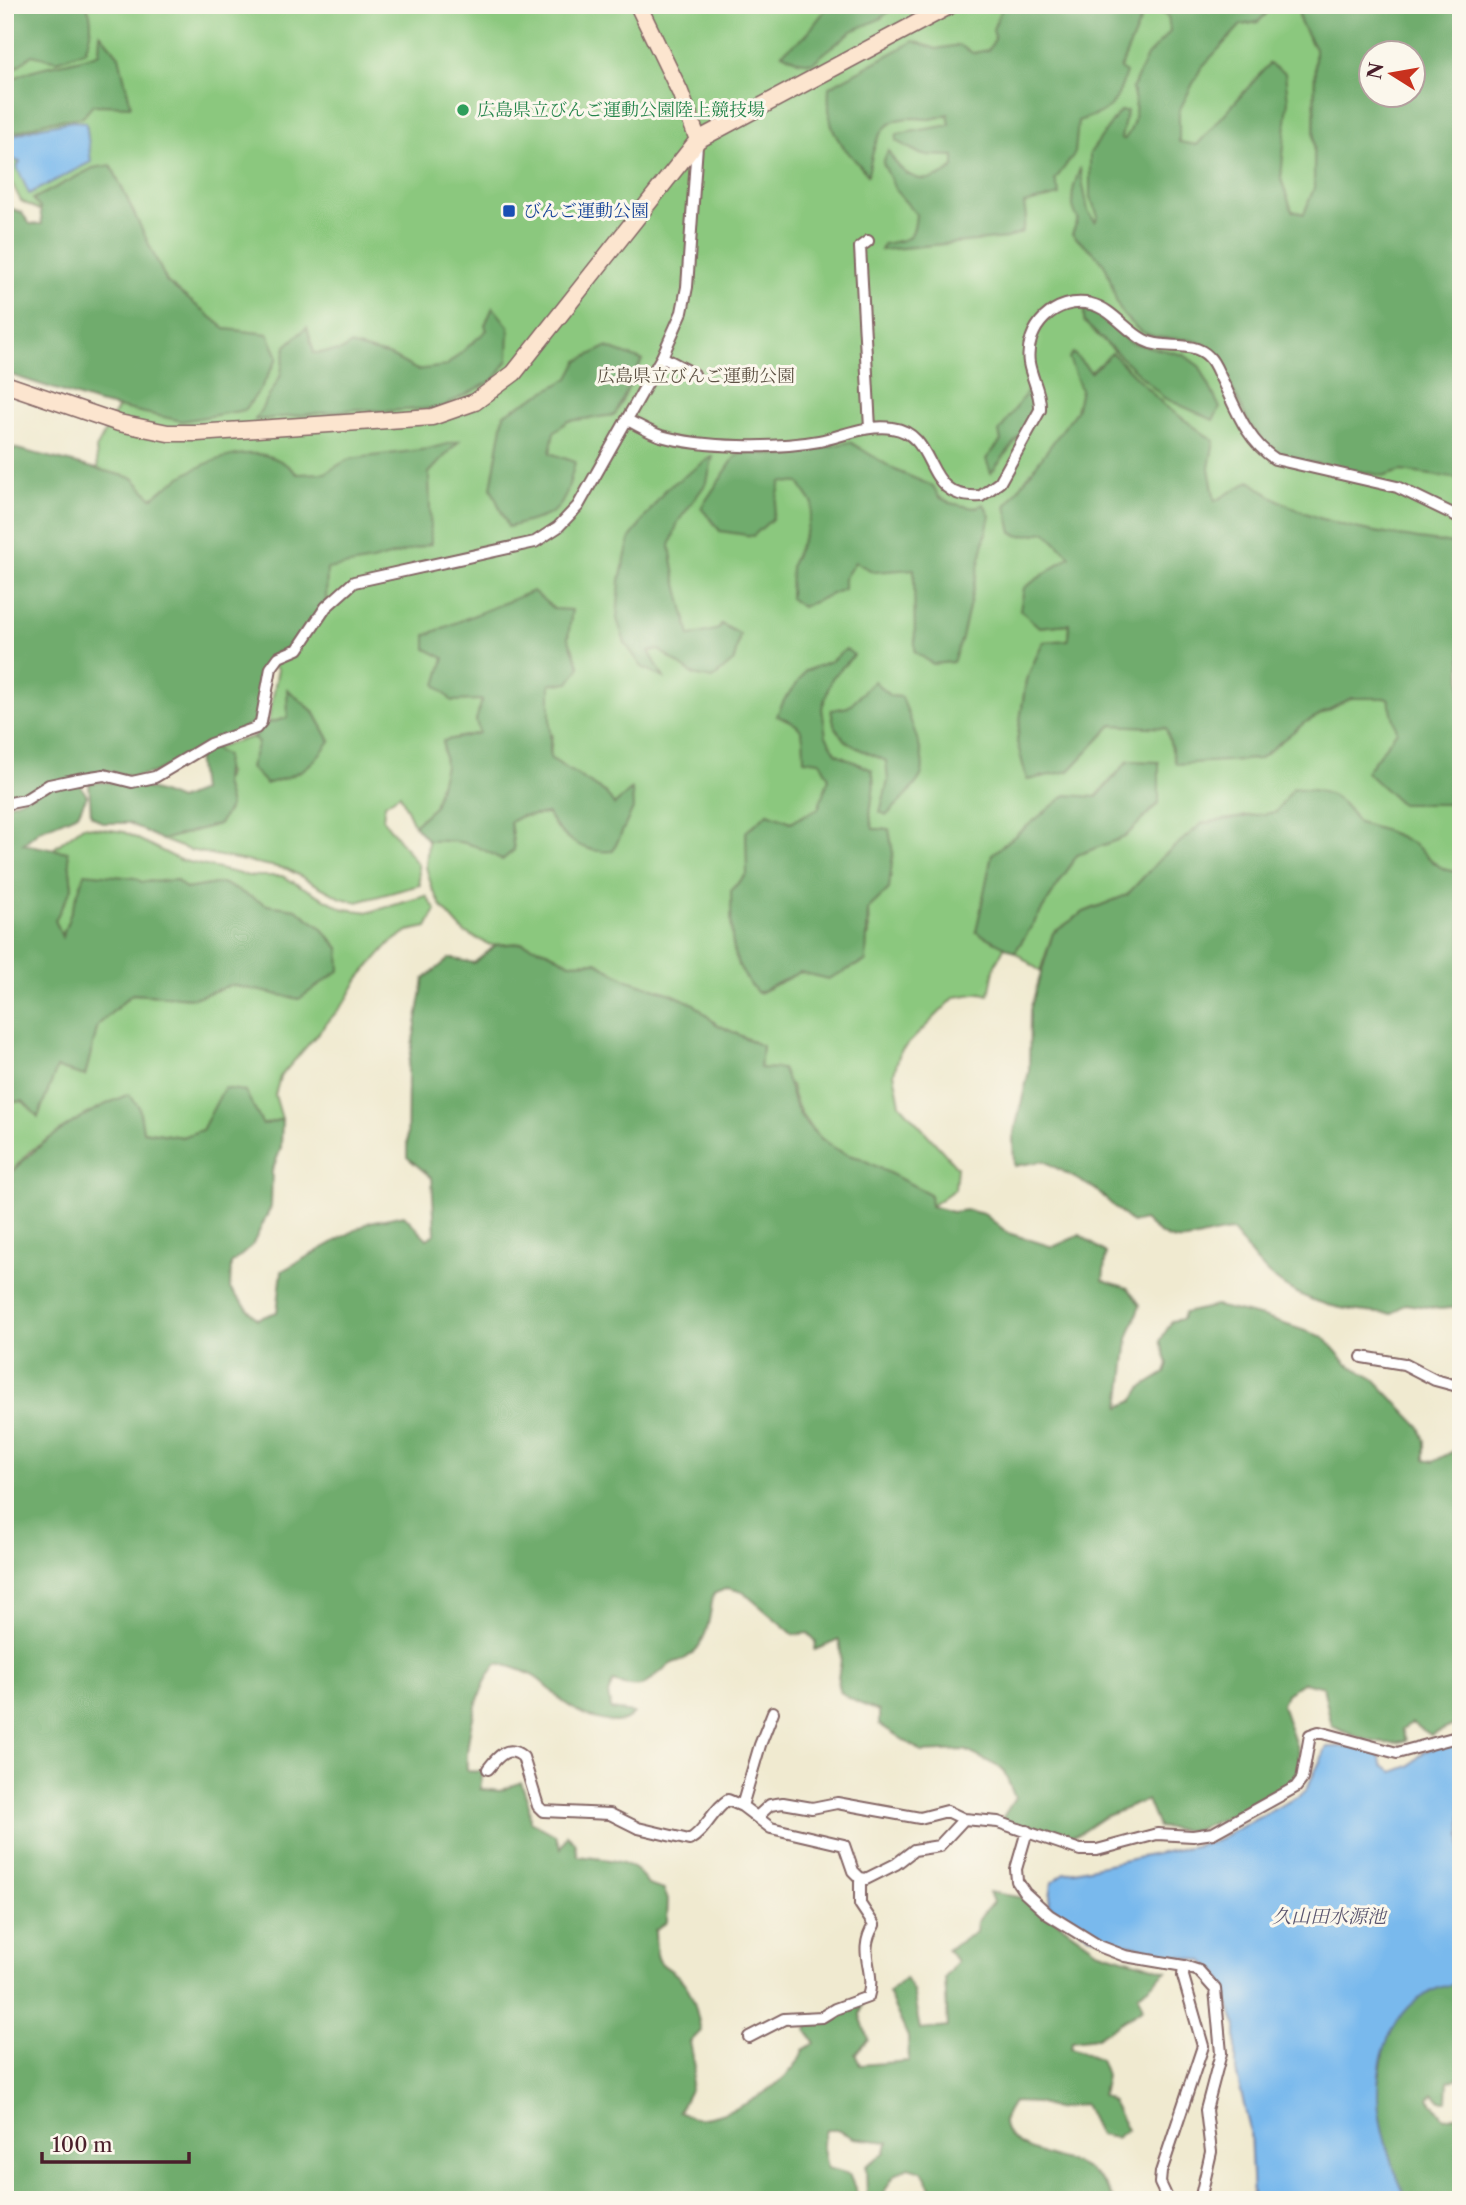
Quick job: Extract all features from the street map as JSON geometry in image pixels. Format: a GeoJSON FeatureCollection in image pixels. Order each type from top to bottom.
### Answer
{"type":"FeatureCollection","features":[{"type":"Feature","properties":{"kind":"street"},"geometry":{"type":"LineString","coordinates":[[5,804],[25,800],[49,785],[78,779],[104,775],[132,782],[155,778],[210,744],[256,728],[261,722],[271,668],[279,657],[298,649],[326,607],[354,582],[535,542],[558,527],[578,506],[662,357],[682,312],[687,287],[698,140],[680,92],[638,5]]}},
{"type":"Feature","properties":{"kind":"street"},"geometry":{"type":"LineString","coordinates":[[5,384],[119,423],[168,433],[432,417],[475,402],[514,373],[698,140],[951,5]]}},
{"type":"Feature","properties":{"kind":"street"},"geometry":{"type":"LineString","coordinates":[[868,241],[860,247],[870,428]]}},
{"type":"Feature","properties":{"kind":"street"},"geometry":{"type":"LineString","coordinates":[[627,420],[658,435],[679,440],[782,447],[886,427],[911,434],[922,446],[937,478],[955,494],[981,496],[994,489],[1040,410],[1041,400],[1029,363],[1031,335],[1039,322],[1061,306],[1093,304],[1111,314],[1142,339],[1167,346],[1192,347],[1211,358],[1246,430],[1264,452],[1275,459],[1397,487],[1461,518]]}},
{"type":"Feature","properties":{"kind":"street"},"geometry":{"type":"LineString","coordinates":[[662,357],[694,374]]}},
{"type":"Feature","properties":{"kind":"street"},"geometry":{"type":"LineString","coordinates":[[1362,1357],[1404,1364],[1435,1380],[1461,1387]]}},
{"type":"Feature","properties":{"kind":"street"},"geometry":{"type":"LineString","coordinates":[[742,1805],[773,1712]]}},
{"type":"Feature","properties":{"kind":"street"},"geometry":{"type":"LineString","coordinates":[[758,1816],[770,1805],[783,1803],[812,1808],[837,1803],[920,1818],[947,1811],[964,1819],[998,1822],[1080,1850],[1097,1850],[1157,1834],[1194,1836],[1213,1833],[1296,1787],[1302,1779],[1310,1735],[1319,1732],[1397,1752],[1453,1738],[1461,1732]]}},
{"type":"Feature","properties":{"kind":"street"},"geometry":{"type":"LineString","coordinates":[[488,1769],[499,1755],[510,1750],[517,1752],[523,1757],[538,1807],[543,1811],[610,1814],[638,1828],[690,1840],[698,1835],[720,1805],[728,1800],[742,1805],[771,1828],[845,1845],[853,1871],[860,1878],[866,1879],[896,1864],[914,1850],[939,1846],[964,1819]]}},
{"type":"Feature","properties":{"kind":"street"},"geometry":{"type":"LineString","coordinates":[[1027,1831],[1016,1869],[1017,1881],[1025,1893],[1049,1915],[1099,1946],[1125,1956],[1184,1966],[1208,1978],[1215,1989],[1221,2053],[1206,2110],[1212,2152],[1199,2200]]}},
{"type":"Feature","properties":{"kind":"street"},"geometry":{"type":"LineString","coordinates":[[749,2037],[784,2019],[822,2017],[835,2009],[868,1997],[871,1988],[864,1950],[874,1925],[860,1904],[860,1878]]}},
{"type":"Feature","properties":{"kind":"street"},"geometry":{"type":"LineString","coordinates":[[1168,2200],[1160,2183],[1161,2172],[1203,2046],[1183,1976],[1184,1966]]}},
{"type":"Feature","properties":{"kind":"green space","name":"広島県立びんご運動公園"},"geometry":{"type":"Polygon","coordinates":[[[5,5],[1208,5],[1241,25],[1258,22],[1267,13],[1267,5],[1298,5],[1300,22],[1315,49],[1314,188],[1304,214],[1292,211],[1281,179],[1285,73],[1269,64],[1236,207],[1461,272],[1461,575],[1242,513],[1198,492],[1032,534],[1046,531],[1070,556],[1024,588],[1039,627],[1069,624],[1068,640],[1043,642],[1026,680],[1017,742],[1069,771],[1112,725],[1166,727],[1259,759],[1304,723],[1351,698],[1389,698],[1398,731],[1401,804],[1461,804],[1461,872],[1444,869],[1410,842],[1358,823],[1349,809],[1244,816],[1162,857],[1127,895],[1084,912],[1053,933],[1040,971],[1015,952],[1077,855],[1125,837],[1128,761],[976,931],[1005,946],[995,965],[989,995],[981,993],[955,997],[900,1052],[894,1073],[900,1104],[957,1167],[955,1189],[931,1206],[860,1158],[847,1155],[824,1141],[799,1110],[791,1085],[760,1068],[762,1046],[716,1024],[694,1004],[628,980],[596,962],[570,963],[547,951],[522,943],[490,945],[464,932],[442,907],[432,888],[426,867],[428,841],[466,843],[502,860],[514,850],[510,822],[521,816],[548,814],[559,831],[575,843],[593,850],[613,850],[631,790],[614,806],[605,793],[550,758],[552,734],[476,720],[479,733],[443,741],[445,766],[434,807],[414,825],[400,794],[385,804],[383,819],[418,865],[420,885],[357,902],[341,898],[287,869],[189,850],[162,840],[219,824],[230,806],[224,783],[227,773],[213,748],[253,737],[258,743],[330,741],[314,712],[288,690],[288,718],[268,723],[278,669],[252,651],[101,499],[96,449],[124,395],[59,220],[21,201],[5,170],[5,5]],[[817,809],[791,822],[768,813],[747,874],[731,890],[759,993],[800,972],[828,979],[869,935],[868,908],[889,889],[817,809]]]}},
{"type":"Feature","properties":{"kind":"green space"},"geometry":{"type":"Polygon","coordinates":[[[5,5],[86,5],[91,22],[85,51],[57,61],[32,55],[5,76],[5,5]]]}},
{"type":"Feature","properties":{"kind":"green space"},"geometry":{"type":"Polygon","coordinates":[[[829,5],[897,5],[880,19],[852,31],[812,63],[798,61],[782,53],[806,35],[829,5]]]}},
{"type":"Feature","properties":{"kind":"green space"},"geometry":{"type":"Polygon","coordinates":[[[1003,5],[1267,5],[1267,13],[1258,22],[1241,25],[1201,68],[1179,111],[1179,142],[1197,145],[1269,64],[1285,73],[1288,100],[1281,179],[1292,211],[1304,214],[1314,188],[1315,49],[1300,22],[1298,5],[1461,5],[1461,479],[1401,471],[1385,476],[1288,458],[1271,449],[1251,427],[1213,350],[1195,341],[1147,334],[1122,313],[1104,264],[1072,234],[1078,219],[1073,206],[1073,194],[1080,169],[1088,211],[1095,222],[1098,216],[1090,197],[1090,153],[1120,111],[1127,111],[1121,138],[1125,139],[1132,127],[1135,102],[1132,89],[1147,56],[1170,32],[1168,16],[1160,12],[1144,12],[1120,69],[1126,73],[1119,93],[1111,106],[1078,121],[1075,153],[1055,180],[1060,195],[1024,204],[1026,217],[1022,232],[1007,238],[881,250],[883,244],[908,238],[914,230],[916,214],[896,191],[883,163],[888,150],[901,168],[916,178],[934,178],[944,174],[954,167],[954,156],[922,155],[896,141],[897,134],[950,125],[948,114],[932,119],[910,118],[890,124],[878,137],[868,175],[836,136],[832,127],[829,87],[914,41],[936,49],[959,45],[973,53],[988,50],[995,39],[993,29],[1003,5]]]}},
{"type":"Feature","properties":{"kind":"green space"},"geometry":{"type":"Polygon","coordinates":[[[100,33],[119,56],[131,106],[93,105],[83,117],[46,122],[17,132],[5,125],[5,86],[24,73],[99,53],[100,33]]]}},
{"type":"Feature","properties":{"kind":"green space"},"geometry":{"type":"Polygon","coordinates":[[[111,165],[167,282],[226,329],[268,334],[278,357],[245,410],[182,421],[98,403],[5,373],[5,206],[21,212],[30,224],[42,224],[40,208],[33,199],[93,168],[111,165]]]}},
{"type":"Feature","properties":{"kind":"green space"},"geometry":{"type":"Polygon","coordinates":[[[493,307],[509,327],[508,360],[494,380],[440,408],[385,411],[359,409],[255,420],[280,377],[286,346],[307,327],[314,353],[341,351],[350,345],[391,356],[417,370],[446,366],[487,330],[485,325],[493,307]]]}},
{"type":"Feature","properties":{"kind":"green space"},"geometry":{"type":"Polygon","coordinates":[[[1084,310],[1101,316],[1129,342],[1184,355],[1200,367],[1220,408],[1213,420],[1164,398],[1084,322],[1084,310]]]}},
{"type":"Feature","properties":{"kind":"green space"},"geometry":{"type":"Polygon","coordinates":[[[606,347],[642,360],[615,415],[568,421],[554,432],[550,453],[575,462],[562,503],[549,515],[508,527],[491,488],[504,414],[569,378],[578,361],[606,347]]]}},
{"type":"Feature","properties":{"kind":"green space"},"geometry":{"type":"Polygon","coordinates":[[[1073,353],[1091,372],[1112,353],[1164,405],[1214,441],[1209,468],[1215,501],[1250,481],[1272,497],[1321,519],[1373,532],[1453,544],[1461,558],[1461,804],[1401,804],[1366,772],[1397,731],[1388,698],[1351,698],[1304,723],[1259,759],[1176,764],[1166,728],[1112,725],[1069,771],[1027,780],[1017,742],[1026,680],[1043,642],[1068,640],[1069,624],[1039,627],[1020,610],[1024,588],[1070,556],[1046,532],[1020,536],[1012,533],[1006,506],[1076,411],[1081,390],[1069,358],[1073,353]]]}},
{"type":"Feature","properties":{"kind":"green space"},"geometry":{"type":"Polygon","coordinates":[[[1031,386],[1036,395],[1030,422],[991,473],[986,459],[1001,441],[999,432],[1031,386]]]}},
{"type":"Feature","properties":{"kind":"green space"},"geometry":{"type":"Polygon","coordinates":[[[459,441],[429,473],[431,544],[372,561],[327,569],[326,601],[295,645],[276,653],[266,665],[260,705],[253,723],[153,773],[132,777],[104,770],[5,799],[5,446],[133,478],[152,498],[204,465],[243,454],[263,455],[281,461],[297,474],[325,473],[349,459],[428,449],[459,441]]]}},
{"type":"Feature","properties":{"kind":"green space"},"geometry":{"type":"Polygon","coordinates":[[[850,442],[897,471],[933,486],[939,497],[950,503],[974,508],[984,504],[990,516],[962,638],[953,662],[933,664],[915,652],[914,569],[874,572],[855,562],[844,579],[844,589],[802,607],[790,598],[791,565],[806,532],[813,504],[799,483],[781,482],[772,519],[753,536],[720,531],[701,508],[735,457],[745,452],[786,456],[850,442]]]}},
{"type":"Feature","properties":{"kind":"green space"},"geometry":{"type":"Polygon","coordinates":[[[713,456],[707,482],[678,522],[670,546],[690,636],[719,629],[721,624],[740,634],[734,661],[712,679],[694,675],[659,650],[649,651],[664,678],[642,667],[625,643],[617,619],[620,580],[630,538],[666,489],[713,456]]]}},
{"type":"Feature","properties":{"kind":"green space"},"geometry":{"type":"Polygon","coordinates":[[[533,591],[554,609],[572,610],[568,638],[580,667],[569,683],[550,684],[550,758],[606,793],[614,805],[632,789],[633,809],[613,851],[593,850],[575,843],[560,831],[548,814],[521,816],[510,822],[514,850],[502,860],[467,843],[428,841],[414,825],[434,807],[445,766],[443,741],[479,733],[476,720],[482,700],[452,701],[436,685],[444,658],[426,649],[426,635],[533,591]]]}},
{"type":"Feature","properties":{"kind":"green space"},"geometry":{"type":"Polygon","coordinates":[[[846,649],[854,655],[832,678],[822,708],[826,736],[837,754],[872,770],[873,829],[889,829],[893,853],[889,889],[868,909],[866,961],[828,979],[800,972],[758,993],[740,969],[736,957],[732,933],[731,890],[747,874],[746,832],[768,813],[791,822],[818,809],[829,778],[820,761],[804,760],[803,736],[798,726],[777,716],[783,702],[805,671],[831,661],[846,649]]]}},
{"type":"Feature","properties":{"kind":"green space"},"geometry":{"type":"Polygon","coordinates":[[[874,681],[890,696],[902,697],[917,738],[923,769],[910,792],[887,815],[880,812],[888,781],[886,761],[849,744],[838,731],[831,710],[848,707],[874,681]]]}},
{"type":"Feature","properties":{"kind":"green space"},"geometry":{"type":"Polygon","coordinates":[[[287,689],[314,712],[330,741],[303,770],[266,784],[250,767],[258,743],[253,737],[268,723],[288,718],[287,689]]]}},
{"type":"Feature","properties":{"kind":"green space"},"geometry":{"type":"Polygon","coordinates":[[[213,748],[226,756],[224,783],[230,806],[219,824],[162,840],[129,823],[103,823],[91,815],[89,783],[112,782],[135,786],[179,800],[201,791],[197,755],[213,748]]]}},
{"type":"Feature","properties":{"kind":"green space"},"geometry":{"type":"Polygon","coordinates":[[[1128,761],[1159,762],[1159,803],[1125,837],[1077,855],[1015,952],[976,932],[992,854],[1066,795],[1097,797],[1128,761]]]}},
{"type":"Feature","properties":{"kind":"green space"},"geometry":{"type":"Polygon","coordinates":[[[78,781],[87,796],[78,814],[40,830],[23,844],[68,852],[72,888],[55,920],[62,937],[85,873],[135,878],[142,882],[176,880],[186,889],[222,883],[267,905],[296,909],[319,926],[339,948],[340,970],[299,999],[231,985],[194,998],[132,994],[98,1025],[85,1076],[57,1068],[38,1117],[23,1101],[5,1103],[5,806],[50,787],[78,781]]]}},
{"type":"Feature","properties":{"kind":"green space"},"geometry":{"type":"Polygon","coordinates":[[[1293,788],[1331,795],[1345,805],[1358,823],[1410,842],[1444,869],[1461,872],[1461,1307],[1440,1309],[1405,1304],[1391,1314],[1329,1305],[1285,1287],[1256,1261],[1232,1231],[1176,1240],[1156,1231],[1144,1220],[1132,1223],[1095,1189],[1044,1161],[1014,1166],[1013,1138],[1029,1071],[1030,1010],[1053,933],[1084,912],[1127,895],[1162,857],[1203,823],[1276,812],[1293,788]]]}},
{"type":"Feature","properties":{"kind":"green space"},"geometry":{"type":"Polygon","coordinates":[[[83,826],[124,832],[180,860],[249,876],[282,876],[344,909],[370,912],[426,896],[436,910],[427,927],[408,931],[389,944],[359,978],[346,1001],[280,1077],[275,1095],[282,1119],[262,1125],[202,1130],[182,1137],[143,1131],[139,1107],[50,1138],[29,1152],[5,1179],[5,1103],[23,1101],[38,1116],[57,1067],[85,1075],[98,1025],[132,994],[194,998],[231,985],[299,999],[339,948],[319,926],[296,909],[267,905],[222,883],[185,889],[176,880],[142,882],[62,938],[55,920],[72,888],[68,852],[53,849],[83,826]]]}},
{"type":"Feature","properties":{"kind":"green space"},"geometry":{"type":"Polygon","coordinates":[[[522,943],[547,951],[570,963],[596,962],[628,980],[672,994],[694,1004],[716,1024],[762,1046],[760,1068],[782,1069],[799,1113],[813,1131],[831,1146],[930,1194],[931,1206],[952,1212],[966,1210],[984,1214],[1008,1233],[1053,1247],[1080,1235],[1106,1253],[1103,1280],[1128,1288],[1140,1305],[1128,1339],[1120,1407],[1133,1401],[1141,1388],[1165,1373],[1168,1364],[1160,1341],[1172,1321],[1182,1319],[1184,1313],[1216,1306],[1263,1317],[1324,1337],[1346,1363],[1374,1379],[1420,1427],[1425,1441],[1425,1460],[1433,1462],[1461,1447],[1461,1722],[1431,1735],[1412,1723],[1402,1729],[1406,1740],[1387,1743],[1368,1740],[1332,1726],[1323,1687],[1304,1682],[1286,1694],[1282,1705],[1299,1754],[1300,1778],[1243,1810],[1194,1831],[1158,1827],[1147,1800],[1104,1817],[1080,1833],[1066,1837],[1001,1820],[1015,1798],[1003,1769],[965,1750],[922,1752],[879,1724],[879,1711],[858,1703],[840,1690],[839,1640],[815,1650],[816,1641],[808,1633],[794,1635],[743,1592],[728,1588],[713,1594],[707,1630],[693,1653],[671,1664],[646,1684],[634,1687],[613,1682],[608,1694],[611,1710],[634,1713],[629,1719],[612,1722],[584,1714],[564,1703],[535,1677],[498,1663],[484,1685],[470,1730],[467,1759],[467,1771],[483,1772],[480,1789],[500,1791],[521,1782],[529,1805],[530,1821],[555,1835],[561,1848],[567,1835],[575,1842],[578,1856],[627,1865],[635,1869],[648,1885],[664,1890],[668,1900],[667,1922],[655,1931],[657,1955],[662,1965],[678,1976],[688,1989],[701,2031],[690,2042],[695,2067],[690,2090],[679,2112],[689,2117],[708,2117],[724,2113],[758,2097],[788,2074],[798,2062],[803,2050],[815,2043],[807,2031],[809,2023],[863,2003],[860,2015],[868,2039],[855,2054],[860,2065],[909,2061],[908,2037],[888,1993],[905,1978],[913,1991],[920,2030],[948,2027],[945,1978],[957,1961],[947,1950],[976,1932],[977,1921],[993,1902],[989,1892],[1024,1898],[1097,1950],[1167,1971],[1138,1995],[1143,2008],[1097,2038],[1072,2041],[1071,2048],[1100,2059],[1106,2076],[1102,2095],[1112,2102],[1127,2130],[1116,2138],[1099,2135],[1084,2104],[1055,2109],[1037,2103],[1013,2102],[1004,2119],[1006,2131],[1013,2139],[1036,2152],[1085,2168],[1102,2182],[1114,2200],[938,2200],[922,2171],[908,2167],[894,2176],[879,2200],[867,2197],[866,2166],[884,2153],[889,2142],[853,2138],[838,2130],[826,2130],[822,2144],[827,2168],[849,2174],[860,2200],[5,2200],[5,1179],[62,1129],[129,1094],[139,1107],[143,1131],[182,1137],[202,1130],[224,1088],[245,1091],[263,1125],[282,1119],[281,1148],[272,1171],[271,1207],[252,1246],[231,1264],[230,1289],[257,1319],[277,1312],[282,1271],[370,1222],[404,1215],[427,1239],[435,1234],[432,1178],[407,1157],[408,1069],[424,979],[450,958],[474,963],[496,945],[522,943]]]}},
{"type":"Feature","properties":{"kind":"green space"},"geometry":{"type":"Polygon","coordinates":[[[1461,1972],[1461,2077],[1448,2081],[1447,2101],[1440,2101],[1433,2093],[1429,2098],[1444,2118],[1461,2116],[1461,2200],[1396,2200],[1373,2113],[1391,2008],[1461,1972]]]}},
{"type":"Feature","properties":{"kind":"water"},"geometry":{"type":"Polygon","coordinates":[[[73,121],[86,122],[91,162],[29,194],[17,167],[20,162],[14,160],[5,138],[40,127],[73,121]]]}},
{"type":"Feature","properties":{"kind":"water","name":"久山田水源池"},"geometry":{"type":"Polygon","coordinates":[[[1461,1739],[1461,1983],[1441,1987],[1409,2007],[1389,2038],[1379,2077],[1379,2110],[1384,2136],[1407,2200],[1253,2200],[1250,2130],[1236,2072],[1236,2025],[1219,1974],[1203,1961],[1089,1936],[1049,1905],[1052,1882],[1065,1873],[1213,1842],[1299,1796],[1306,1790],[1327,1747],[1355,1746],[1377,1751],[1383,1766],[1393,1772],[1409,1766],[1425,1751],[1461,1739]]]}},
{"type":"Feature","properties":{"kind":"place","name":"広島県立びんご運動公園陸上競技場"},"geometry":{"type":"Point","coordinates":[463,110]}},
{"type":"Feature","properties":{"kind":"place","name":"びんご運動公園"},"geometry":{"type":"Point","coordinates":[509,211]}}]}
